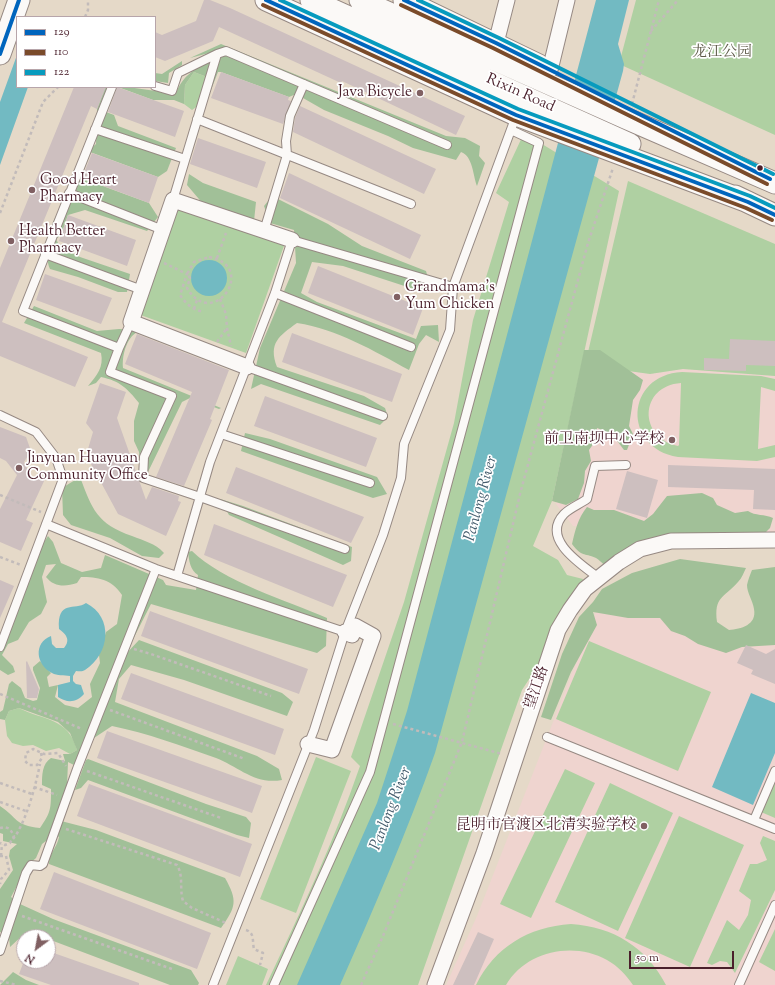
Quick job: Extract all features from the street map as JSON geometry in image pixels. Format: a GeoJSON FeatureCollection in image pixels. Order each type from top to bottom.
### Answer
{"type":"FeatureCollection","features":[{"type":"Feature","properties":{"kind":"main road"},"geometry":{"type":"LineString","coordinates":[[0,54],[19,0]]}},
{"type":"Feature","properties":{"kind":"main road","name":"Rixin Road"},"geometry":{"type":"LineString","coordinates":[[266,0],[526,117],[616,147],[748,202],[775,215]]}},
{"type":"Feature","properties":{"kind":"main road","name":"Rixin Road"},"geometry":{"type":"LineString","coordinates":[[311,0],[508,88],[526,117]]}},
{"type":"Feature","properties":{"kind":"main road","name":"Rixin Road"},"geometry":{"type":"LineString","coordinates":[[360,0],[518,70],[548,76]]}},
{"type":"Feature","properties":{"kind":"main road","name":"Rixin Road"},"geometry":{"type":"LineString","coordinates":[[404,0],[496,43],[548,76],[775,182]]}},
{"type":"Feature","properties":{"kind":"street"},"geometry":{"type":"LineString","coordinates":[[496,43],[507,0]]}},
{"type":"Feature","properties":{"kind":"street"},"geometry":{"type":"LineString","coordinates":[[548,76],[567,0]]}},
{"type":"Feature","properties":{"kind":"street"},"geometry":{"type":"LineString","coordinates":[[246,367],[131,322],[173,200],[292,240]]}},
{"type":"Feature","properties":{"kind":"street","name":"望江路"},"geometry":{"type":"LineString","coordinates":[[435,985],[484,853],[558,630],[585,589],[619,562],[640,550],[671,541],[775,540]]}},
{"type":"Feature","properties":{"kind":"street"},"geometry":{"type":"LineString","coordinates":[[308,744],[332,750],[373,636],[355,626],[352,635],[345,632]]}},
{"type":"Feature","properties":{"kind":"lane"},"geometry":{"type":"LineString","coordinates":[[156,86],[172,91],[178,73],[226,51],[447,146]]}},
{"type":"Feature","properties":{"kind":"lane"},"geometry":{"type":"LineString","coordinates":[[173,200],[217,54]]}},
{"type":"Feature","properties":{"kind":"lane"},"geometry":{"type":"LineString","coordinates":[[264,231],[287,155],[286,141],[290,116],[304,84]]}},
{"type":"Feature","properties":{"kind":"lane"},"geometry":{"type":"LineString","coordinates":[[112,88],[23,311],[119,348]]}},
{"type":"Feature","properties":{"kind":"lane"},"geometry":{"type":"LineString","coordinates":[[213,985],[308,744],[345,632],[394,503],[401,478],[404,444],[450,330],[453,287],[526,117]]}},
{"type":"Feature","properties":{"kind":"lane"},"geometry":{"type":"LineString","coordinates":[[274,985],[370,772],[539,143],[526,117]]}},
{"type":"Feature","properties":{"kind":"lane"},"geometry":{"type":"LineString","coordinates":[[197,120],[411,204]]}},
{"type":"Feature","properties":{"kind":"lane"},"geometry":{"type":"LineString","coordinates":[[94,129],[186,159]]}},
{"type":"Feature","properties":{"kind":"lane"},"geometry":{"type":"LineString","coordinates":[[69,193],[163,230]]}},
{"type":"Feature","properties":{"kind":"lane"},"geometry":{"type":"LineString","coordinates":[[177,576],[200,497],[221,434],[275,293],[292,240],[453,287]]}},
{"type":"Feature","properties":{"kind":"lane"},"geometry":{"type":"LineString","coordinates":[[45,254],[142,290]]}},
{"type":"Feature","properties":{"kind":"lane"},"geometry":{"type":"LineString","coordinates":[[275,293],[410,346]]}},
{"type":"Feature","properties":{"kind":"lane"},"geometry":{"type":"LineString","coordinates":[[131,322],[110,372],[172,396],[144,457],[142,478],[200,497],[345,550]]}},
{"type":"Feature","properties":{"kind":"lane"},"geometry":{"type":"LineString","coordinates":[[246,367],[383,416]]}},
{"type":"Feature","properties":{"kind":"lane"},"geometry":{"type":"LineString","coordinates":[[0,415],[36,432],[56,458],[63,478],[0,647]]}},
{"type":"Feature","properties":{"kind":"lane"},"geometry":{"type":"LineString","coordinates":[[221,434],[370,483]]}},
{"type":"Feature","properties":{"kind":"lane"},"geometry":{"type":"LineString","coordinates":[[599,578],[567,551],[558,540],[557,526],[564,514],[587,499],[595,466],[626,465]]}},
{"type":"Feature","properties":{"kind":"lane"},"geometry":{"type":"LineString","coordinates":[[46,524],[156,569],[345,632]]}},
{"type":"Feature","properties":{"kind":"lane"},"geometry":{"type":"LineString","coordinates":[[0,951],[26,873],[30,865],[40,866],[43,864],[56,826],[156,569]]}},
{"type":"Feature","properties":{"kind":"lane"},"geometry":{"type":"LineString","coordinates":[[547,737],[775,829]]}},
{"type":"Feature","properties":{"kind":"lane"},"geometry":{"type":"LineString","coordinates":[[754,820],[775,771]]}},
{"type":"Feature","properties":{"kind":"lane"},"geometry":{"type":"LineString","coordinates":[[739,985],[775,905]]}},
{"type":"Feature","properties":{"kind":"path"},"geometry":{"type":"LineString","coordinates":[[85,16],[88,10],[88,0]]}},
{"type":"Feature","properties":{"kind":"path"},"geometry":{"type":"LineString","coordinates":[[628,114],[659,0]]}},
{"type":"Feature","properties":{"kind":"path"},"geometry":{"type":"LineString","coordinates":[[651,32],[678,0]]}},
{"type":"Feature","properties":{"kind":"path"},"geometry":{"type":"LineString","coordinates":[[0,212],[43,102],[57,88]]}},
{"type":"Feature","properties":{"kind":"path"},"geometry":{"type":"LineString","coordinates":[[361,985],[383,936],[462,742],[520,494],[588,243],[616,147]]}},
{"type":"Feature","properties":{"kind":"path"},"geometry":{"type":"LineString","coordinates":[[216,258],[227,231]]}},
{"type":"Feature","properties":{"kind":"path"},"geometry":{"type":"LineString","coordinates":[[153,258],[187,274],[190,278],[187,288]]}},
{"type":"Feature","properties":{"kind":"path"},"geometry":{"type":"LineString","coordinates":[[182,287],[187,288],[197,300],[210,303],[220,299],[229,291],[231,284],[231,276],[224,262],[216,258],[201,258],[194,262],[187,274],[182,287],[180,296],[194,310],[203,312]]}},
{"type":"Feature","properties":{"kind":"path"},"geometry":{"type":"LineString","coordinates":[[220,299],[226,314],[228,339]]}},
{"type":"Feature","properties":{"kind":"path"},"geometry":{"type":"LineString","coordinates":[[194,309],[197,300]]}},
{"type":"Feature","properties":{"kind":"path"},"geometry":{"type":"LineString","coordinates":[[0,495],[49,514]]}},
{"type":"Feature","properties":{"kind":"path"},"geometry":{"type":"LineString","coordinates":[[0,557],[10,561]]}},
{"type":"Feature","properties":{"kind":"path"},"geometry":{"type":"LineString","coordinates":[[126,648],[151,654],[271,696]]}},
{"type":"Feature","properties":{"kind":"path"},"geometry":{"type":"LineString","coordinates":[[0,694],[92,733]]}},
{"type":"Feature","properties":{"kind":"path"},"geometry":{"type":"LineString","coordinates":[[102,708],[125,714],[245,759]]}},
{"type":"Feature","properties":{"kind":"path"},"geometry":{"type":"LineString","coordinates":[[383,721],[515,758]]}},
{"type":"Feature","properties":{"kind":"path"},"geometry":{"type":"LineString","coordinates":[[40,763],[35,766],[29,765],[25,758],[26,753],[30,749],[36,749],[41,753],[58,753],[67,766],[71,787]]}},
{"type":"Feature","properties":{"kind":"path"},"geometry":{"type":"LineString","coordinates":[[0,884],[1,879],[9,870],[6,856],[0,856],[1,843],[8,844],[14,839],[20,830],[42,758],[41,753]]}},
{"type":"Feature","properties":{"kind":"path"},"geometry":{"type":"LineString","coordinates":[[100,774],[220,818]]}},
{"type":"Feature","properties":{"kind":"path"},"geometry":{"type":"LineString","coordinates":[[0,783],[32,794]]}},
{"type":"Feature","properties":{"kind":"path"},"geometry":{"type":"LineString","coordinates":[[34,787],[60,796]]}},
{"type":"Feature","properties":{"kind":"path"},"geometry":{"type":"LineString","coordinates":[[0,802],[26,811]]}},
{"type":"Feature","properties":{"kind":"path"},"geometry":{"type":"LineString","coordinates":[[56,826],[177,865],[182,873],[180,885],[183,901],[215,919],[249,931],[253,936],[254,949],[263,953],[260,965]]}},
{"type":"Feature","properties":{"kind":"path"},"geometry":{"type":"LineString","coordinates":[[0,828],[5,827],[10,829],[14,833],[14,839]]}},
{"type":"Feature","properties":{"kind":"path"},"geometry":{"type":"LineString","coordinates":[[32,919],[172,969]]}},
{"type":"Feature","properties":{"kind":"path"},"geometry":{"type":"LineString","coordinates":[[0,981],[17,985]]}},
{"type":"Feature","properties":{"kind":"shaded area","name":"前卫南坝中心学校"},"geometry":{"type":"Polygon","coordinates":[[[585,365],[650,374],[683,369],[775,376],[775,535],[573,526],[556,504],[585,365]]]}},
{"type":"Feature","properties":{"kind":"shaded area","name":"昆明市官渡区北清实验学校"},"geometry":{"type":"Polygon","coordinates":[[[600,602],[638,609],[692,630],[775,642],[775,985],[446,985],[477,916],[600,602]]]}},
{"type":"Feature","properties":{"kind":"green space","name":"龙江公园"},"geometry":{"type":"Polygon","coordinates":[[[636,0],[775,0],[775,135],[619,64],[636,0]]]}},
{"type":"Feature","properties":{"kind":"green space"},"geometry":{"type":"Polygon","coordinates":[[[221,44],[446,136],[465,138],[480,146],[479,156],[485,163],[477,186],[470,162],[465,154],[461,152],[456,160],[413,148],[388,136],[324,110],[296,94],[289,97],[221,72],[218,72],[209,95],[207,77],[194,72],[185,85],[184,104],[174,100],[153,100],[121,88],[176,93],[182,81],[186,77],[211,60],[209,53],[190,58],[221,44]]]}},
{"type":"Feature","properties":{"kind":"green space"},"geometry":{"type":"Polygon","coordinates":[[[182,61],[182,65],[169,73],[168,83],[156,81],[156,73],[162,74],[182,61]]]}},
{"type":"Feature","properties":{"kind":"green space"},"geometry":{"type":"Polygon","coordinates":[[[194,72],[207,77],[199,105],[192,110],[184,104],[185,85],[194,72]]]}},
{"type":"Feature","properties":{"kind":"green space"},"geometry":{"type":"Polygon","coordinates":[[[105,88],[115,88],[106,112],[114,115],[118,126],[176,148],[167,171],[158,177],[90,152],[81,178],[149,203],[158,217],[147,231],[85,210],[68,215],[61,235],[56,239],[60,247],[80,257],[130,274],[127,292],[118,292],[78,277],[50,269],[48,264],[47,250],[53,221],[68,201],[86,155],[96,144],[97,109],[105,88]]]}},
{"type":"Feature","properties":{"kind":"green space"},"geometry":{"type":"Polygon","coordinates":[[[524,133],[619,191],[552,501],[533,546],[558,560],[567,575],[583,579],[576,608],[522,690],[418,985],[266,985],[328,850],[360,766],[351,757],[404,602],[454,423],[473,320],[509,202],[496,193],[524,133]]]}},
{"type":"Feature","properties":{"kind":"green space"},"geometry":{"type":"Polygon","coordinates":[[[189,174],[203,183],[256,202],[254,221],[204,205],[187,185],[189,174]]]}},
{"type":"Feature","properties":{"kind":"green space"},"geometry":{"type":"Polygon","coordinates":[[[283,178],[282,186],[276,198],[328,224],[362,246],[426,271],[431,288],[426,293],[343,266],[312,262],[301,293],[317,302],[416,339],[421,326],[438,325],[439,342],[426,335],[419,344],[409,370],[369,348],[341,335],[297,323],[280,336],[275,346],[274,352],[277,367],[364,396],[385,408],[388,417],[380,425],[261,384],[251,389],[260,348],[296,263],[294,230],[270,223],[264,206],[280,186],[283,178]]]}},
{"type":"Feature","properties":{"kind":"green space"},"geometry":{"type":"Polygon","coordinates":[[[628,181],[775,244],[775,376],[683,369],[650,374],[585,365],[628,181]]]}},
{"type":"Feature","properties":{"kind":"green space"},"geometry":{"type":"Polygon","coordinates":[[[175,203],[285,243],[246,353],[135,313],[175,203]]]}},
{"type":"Feature","properties":{"kind":"green space"},"geometry":{"type":"Polygon","coordinates":[[[34,306],[97,331],[119,329],[141,330],[132,336],[126,346],[123,357],[123,368],[221,408],[219,409],[190,398],[182,402],[148,472],[140,473],[139,452],[134,441],[134,421],[139,403],[123,386],[108,379],[101,377],[96,383],[88,386],[101,367],[101,353],[24,323],[34,306]]]}},
{"type":"Feature","properties":{"kind":"green space"},"geometry":{"type":"Polygon","coordinates":[[[584,350],[600,350],[643,380],[640,390],[633,400],[629,426],[633,434],[627,450],[624,450],[612,434],[597,428],[596,440],[589,450],[591,461],[585,471],[584,483],[578,499],[566,505],[552,501],[584,350]]]}},
{"type":"Feature","properties":{"kind":"green space"},"geometry":{"type":"Polygon","coordinates":[[[682,372],[761,376],[775,379],[775,391],[761,387],[758,449],[775,445],[775,457],[757,461],[678,457],[660,451],[647,440],[640,427],[638,412],[641,398],[649,385],[663,376],[682,372]],[[681,383],[667,386],[657,393],[651,402],[649,413],[650,423],[656,433],[665,441],[678,446],[681,383]]]}},
{"type":"Feature","properties":{"kind":"green space"},"geometry":{"type":"Polygon","coordinates":[[[245,433],[270,439],[377,477],[387,494],[373,498],[241,451],[245,433]]]}},
{"type":"Feature","properties":{"kind":"green space"},"geometry":{"type":"Polygon","coordinates":[[[80,477],[92,507],[103,520],[120,531],[153,545],[164,553],[159,558],[142,556],[110,538],[71,525],[63,515],[62,488],[80,477]]]}},
{"type":"Feature","properties":{"kind":"green space"},"geometry":{"type":"Polygon","coordinates":[[[702,493],[713,498],[717,505],[735,513],[748,511],[754,514],[773,518],[770,528],[762,536],[675,537],[613,572],[596,558],[581,553],[572,544],[579,520],[587,507],[594,510],[614,510],[644,521],[653,514],[667,496],[702,493]]]}},
{"type":"Feature","properties":{"kind":"green space"},"geometry":{"type":"Polygon","coordinates":[[[220,499],[243,506],[352,547],[351,561],[343,565],[229,515],[220,499]]]}},
{"type":"Feature","properties":{"kind":"green space"},"geometry":{"type":"Polygon","coordinates":[[[48,536],[53,542],[61,563],[82,572],[101,568],[105,555],[163,580],[166,585],[196,590],[198,575],[192,568],[189,561],[188,552],[192,551],[220,572],[238,581],[327,618],[326,646],[317,653],[151,604],[125,655],[139,640],[282,693],[293,702],[287,716],[184,680],[131,665],[119,679],[115,702],[257,756],[279,769],[282,780],[272,781],[255,778],[216,758],[151,736],[112,726],[85,744],[74,765],[68,762],[67,786],[61,821],[96,830],[225,878],[232,893],[234,904],[230,915],[221,928],[49,864],[50,857],[59,837],[55,834],[42,844],[36,858],[28,865],[11,897],[20,904],[53,919],[191,970],[199,983],[198,985],[170,985],[56,942],[56,929],[16,929],[16,941],[10,947],[9,937],[0,932],[0,889],[13,870],[9,856],[10,850],[17,844],[3,841],[3,834],[0,833],[0,806],[21,823],[40,828],[50,810],[51,801],[51,789],[42,785],[42,774],[44,767],[51,758],[65,761],[63,754],[70,754],[77,750],[70,733],[58,722],[19,708],[9,711],[5,720],[0,719],[0,712],[3,710],[9,684],[12,681],[21,688],[25,698],[33,701],[37,700],[40,688],[33,667],[40,661],[51,673],[47,677],[49,687],[58,685],[55,697],[65,705],[78,708],[92,697],[90,684],[100,663],[99,655],[106,632],[117,624],[122,595],[114,585],[98,578],[81,577],[77,583],[68,585],[53,583],[46,577],[56,564],[46,565],[42,577],[47,602],[41,614],[29,622],[18,640],[8,644],[2,655],[13,666],[15,672],[8,675],[0,670],[0,645],[40,548],[48,536]]]}},
{"type":"Feature","properties":{"kind":"green space"},"geometry":{"type":"Polygon","coordinates":[[[680,559],[746,568],[742,577],[733,588],[718,602],[716,614],[717,622],[729,630],[743,627],[753,619],[754,609],[747,585],[752,570],[775,567],[775,645],[742,647],[726,653],[698,644],[685,636],[671,631],[660,618],[628,618],[593,612],[597,625],[571,672],[551,720],[541,717],[562,654],[579,617],[593,602],[602,589],[632,573],[680,559]]]}},
{"type":"Feature","properties":{"kind":"green space"},"geometry":{"type":"Polygon","coordinates":[[[589,641],[711,692],[678,771],[556,719],[589,641]]]}},
{"type":"Feature","properties":{"kind":"green space"},"geometry":{"type":"Polygon","coordinates":[[[19,708],[54,722],[68,731],[77,750],[70,754],[59,748],[46,751],[33,745],[23,746],[12,743],[7,736],[5,720],[9,711],[19,708]]]}},
{"type":"Feature","properties":{"kind":"green space"},"geometry":{"type":"Polygon","coordinates":[[[316,757],[351,771],[296,913],[260,899],[316,757]]]}},
{"type":"Feature","properties":{"kind":"green space"},"geometry":{"type":"Polygon","coordinates":[[[88,759],[206,804],[246,817],[251,823],[249,838],[237,835],[88,780],[81,788],[75,790],[86,760],[88,759]]]}},
{"type":"Feature","properties":{"kind":"green space"},"geometry":{"type":"Polygon","coordinates":[[[565,769],[595,783],[531,918],[500,904],[565,769]]]}},
{"type":"Feature","properties":{"kind":"green space"},"geometry":{"type":"Polygon","coordinates":[[[775,782],[775,818],[761,812],[775,782]]]}},
{"type":"Feature","properties":{"kind":"green space"},"geometry":{"type":"Polygon","coordinates":[[[610,783],[673,813],[618,931],[555,902],[610,783]]]}},
{"type":"Feature","properties":{"kind":"green space"},"geometry":{"type":"Polygon","coordinates":[[[679,816],[744,845],[690,967],[625,938],[679,816]]]}},
{"type":"Feature","properties":{"kind":"green space"},"geometry":{"type":"Polygon","coordinates":[[[763,836],[775,841],[775,890],[735,973],[727,962],[720,961],[712,965],[707,963],[727,920],[739,930],[748,915],[751,900],[739,891],[750,864],[757,864],[767,860],[760,843],[763,836]]]}},
{"type":"Feature","properties":{"kind":"green space"},"geometry":{"type":"Polygon","coordinates":[[[571,924],[601,929],[627,941],[649,960],[666,985],[633,985],[622,971],[607,960],[594,954],[580,951],[565,951],[538,957],[525,964],[515,973],[506,985],[476,985],[493,960],[514,941],[541,929],[571,924]]]}},
{"type":"Feature","properties":{"kind":"green space"},"geometry":{"type":"Polygon","coordinates":[[[775,929],[775,971],[759,962],[775,929]]]}},
{"type":"Feature","properties":{"kind":"green space"},"geometry":{"type":"Polygon","coordinates":[[[238,956],[268,969],[262,985],[226,985],[238,956]]]}},
{"type":"Feature","properties":{"kind":"green space"},"geometry":{"type":"Polygon","coordinates":[[[13,972],[26,980],[39,985],[0,985],[13,972]]]}},
{"type":"Feature","properties":{"kind":"water","name":"Panlong River"},"geometry":{"type":"Polygon","coordinates":[[[596,0],[629,0],[618,44],[624,64],[623,71],[435,753],[402,841],[340,985],[297,985],[377,803],[407,711],[596,0]]]}},
{"type":"Feature","properties":{"kind":"water"},"geometry":{"type":"Polygon","coordinates":[[[16,58],[16,88],[28,88],[0,165],[0,102],[16,58]]]}},
{"type":"Feature","properties":{"kind":"water"},"geometry":{"type":"Polygon","coordinates":[[[213,260],[222,265],[226,271],[226,285],[222,291],[213,296],[205,296],[196,291],[192,285],[191,274],[196,265],[202,261],[213,260]]]}},
{"type":"Feature","properties":{"kind":"water"},"geometry":{"type":"Polygon","coordinates":[[[86,603],[95,609],[105,626],[104,645],[100,655],[93,663],[84,671],[76,671],[73,676],[73,681],[76,684],[81,685],[84,694],[78,699],[68,701],[58,697],[58,685],[70,682],[70,676],[56,675],[47,669],[40,660],[39,649],[45,639],[51,636],[52,644],[56,648],[64,648],[67,642],[67,637],[59,629],[61,613],[68,608],[86,603]]]}},
{"type":"Feature","properties":{"kind":"water"},"geometry":{"type":"Polygon","coordinates":[[[751,693],[775,703],[775,753],[753,805],[712,787],[751,693]]]}},
{"type":"Feature","properties":{"kind":"building"},"geometry":{"type":"Polygon","coordinates":[[[204,0],[210,0],[465,116],[456,135],[342,81],[341,83],[219,27],[213,41],[165,61],[156,57],[156,32],[162,35],[196,21],[204,0]]]}},
{"type":"Feature","properties":{"kind":"building"},"geometry":{"type":"Polygon","coordinates":[[[221,72],[289,97],[288,100],[291,101],[283,124],[211,98],[221,72]]]}},
{"type":"Feature","properties":{"kind":"building"},"geometry":{"type":"Polygon","coordinates":[[[74,88],[106,88],[97,109],[91,106],[2,322],[88,357],[75,387],[0,356],[0,268],[74,88]]]}},
{"type":"Feature","properties":{"kind":"building"},"geometry":{"type":"Polygon","coordinates":[[[117,88],[184,111],[175,137],[108,112],[117,88]]]}},
{"type":"Feature","properties":{"kind":"building"},"geometry":{"type":"Polygon","coordinates":[[[300,106],[436,169],[424,194],[293,132],[295,118],[300,106]]]}},
{"type":"Feature","properties":{"kind":"building"},"geometry":{"type":"Polygon","coordinates":[[[198,138],[266,162],[257,188],[190,164],[198,138]]]}},
{"type":"Feature","properties":{"kind":"building"},"geometry":{"type":"Polygon","coordinates":[[[92,153],[158,177],[149,203],[82,178],[92,153]]]}},
{"type":"Feature","properties":{"kind":"building"},"geometry":{"type":"Polygon","coordinates":[[[289,173],[421,235],[410,259],[280,198],[289,173]]]}},
{"type":"Feature","properties":{"kind":"building"},"geometry":{"type":"Polygon","coordinates":[[[68,215],[136,240],[127,266],[59,241],[68,215]]]}},
{"type":"Feature","properties":{"kind":"building"},"geometry":{"type":"Polygon","coordinates":[[[318,266],[423,308],[413,335],[308,293],[318,266]]]}},
{"type":"Feature","properties":{"kind":"building"},"geometry":{"type":"Polygon","coordinates":[[[45,274],[112,298],[101,324],[36,300],[45,274]]]}},
{"type":"Feature","properties":{"kind":"building"},"geometry":{"type":"Polygon","coordinates":[[[292,333],[402,374],[392,402],[282,362],[292,333]]]}},
{"type":"Feature","properties":{"kind":"building"},"geometry":{"type":"Polygon","coordinates":[[[137,334],[229,370],[210,419],[212,420],[184,486],[156,477],[192,392],[125,364],[137,334]]]}},
{"type":"Feature","properties":{"kind":"building"},"geometry":{"type":"Polygon","coordinates":[[[730,339],[775,341],[775,366],[746,365],[746,371],[704,370],[704,358],[729,359],[730,339]]]}},
{"type":"Feature","properties":{"kind":"building"},"geometry":{"type":"Polygon","coordinates":[[[100,383],[126,392],[117,418],[146,500],[152,487],[179,496],[178,501],[181,502],[166,536],[118,514],[91,464],[88,449],[93,432],[86,423],[100,383]]]}},
{"type":"Feature","properties":{"kind":"building"},"geometry":{"type":"Polygon","coordinates":[[[265,396],[377,438],[366,467],[254,426],[265,396]]]}},
{"type":"Feature","properties":{"kind":"building"},"geometry":{"type":"Polygon","coordinates":[[[0,427],[26,437],[31,451],[24,462],[31,477],[45,479],[26,520],[33,523],[21,551],[0,542],[0,509],[17,475],[6,461],[0,458],[0,427]]]}},
{"type":"Feature","properties":{"kind":"building"},"geometry":{"type":"Polygon","coordinates":[[[668,465],[775,469],[775,510],[753,509],[754,490],[668,487],[668,465]]]}},
{"type":"Feature","properties":{"kind":"building"},"geometry":{"type":"Polygon","coordinates":[[[236,467],[364,517],[351,543],[226,493],[236,467]]]}},
{"type":"Feature","properties":{"kind":"building"},"geometry":{"type":"Polygon","coordinates":[[[627,471],[658,480],[647,518],[616,509],[627,471]]]}},
{"type":"Feature","properties":{"kind":"building"},"geometry":{"type":"Polygon","coordinates":[[[214,524],[347,575],[333,607],[204,555],[214,524]]]}},
{"type":"Feature","properties":{"kind":"building"},"geometry":{"type":"Polygon","coordinates":[[[0,580],[14,586],[0,618],[0,580]]]}},
{"type":"Feature","properties":{"kind":"building"},"geometry":{"type":"Polygon","coordinates":[[[150,611],[308,669],[299,694],[141,636],[150,611]]]}},
{"type":"Feature","properties":{"kind":"building"},"geometry":{"type":"Polygon","coordinates":[[[746,645],[766,654],[775,649],[775,684],[751,674],[753,670],[737,663],[746,645]]]}},
{"type":"Feature","properties":{"kind":"building"},"geometry":{"type":"Polygon","coordinates":[[[27,661],[39,689],[37,698],[27,698],[27,661]]]}},
{"type":"Feature","properties":{"kind":"building"},"geometry":{"type":"Polygon","coordinates":[[[131,673],[284,729],[275,755],[121,699],[131,673]]]}},
{"type":"Feature","properties":{"kind":"building"},"geometry":{"type":"Polygon","coordinates":[[[107,731],[262,786],[252,813],[97,758],[107,731]]]}},
{"type":"Feature","properties":{"kind":"building"},"geometry":{"type":"Polygon","coordinates":[[[89,784],[252,844],[240,877],[77,816],[89,784]]]}},
{"type":"Feature","properties":{"kind":"building"},"geometry":{"type":"Polygon","coordinates":[[[54,872],[211,933],[197,969],[40,909],[54,872]]]}},
{"type":"Feature","properties":{"kind":"building"},"geometry":{"type":"Polygon","coordinates":[[[478,932],[494,939],[474,985],[453,985],[478,932]]]}},
{"type":"Feature","properties":{"kind":"building"},"geometry":{"type":"Polygon","coordinates":[[[56,954],[139,983],[139,985],[51,985],[19,974],[21,969],[56,969],[56,954]]]}},
{"type":"Feature","properties":{"kind":"transit line","name":"129"},"geometry":{"type":"LineString","coordinates":[[0,54],[19,0]]}},
{"type":"Feature","properties":{"kind":"transit line","name":"129"},"geometry":{"type":"LineString","coordinates":[[266,0],[516,115],[748,202],[775,215]]}},
{"type":"Feature","properties":{"kind":"transit line","name":"122"},"geometry":{"type":"LineString","coordinates":[[280,0],[518,109],[750,196],[775,208]]}},
{"type":"Feature","properties":{"kind":"transit line","name":"129"},"geometry":{"type":"LineString","coordinates":[[404,0],[496,43],[770,179]]}},
{"type":"Feature","properties":{"kind":"transit line","name":"122"},"geometry":{"type":"LineString","coordinates":[[418,0],[499,38],[773,174]]}},
{"type":"Feature","properties":{"kind":"transit line","name":"110"},"geometry":{"type":"LineString","coordinates":[[263,5],[513,120],[746,208],[772,220]]}},
{"type":"Feature","properties":{"kind":"transit line","name":"110"},"geometry":{"type":"LineString","coordinates":[[401,5],[493,48],[767,184]]}},
{"type":"Feature","properties":{"kind":"place","name":"Java Bicycle"},"geometry":{"type":"Point","coordinates":[420,93]}},
{"type":"Feature","properties":{"kind":"place","name":"Good Heart Pharmacy"},"geometry":{"type":"Point","coordinates":[32,190]}},
{"type":"Feature","properties":{"kind":"place","name":"Health Better Pharmacy"},"geometry":{"type":"Point","coordinates":[11,241]}},
{"type":"Feature","properties":{"kind":"place","name":"Grandmama's Yum Chicken"},"geometry":{"type":"Point","coordinates":[397,297]}},
{"type":"Feature","properties":{"kind":"place","name":"前卫南坝中心学校"},"geometry":{"type":"Point","coordinates":[672,440]}},
{"type":"Feature","properties":{"kind":"place","name":"Jinyuan Huayuan Community Office"},"geometry":{"type":"Point","coordinates":[19,468]}},
{"type":"Feature","properties":{"kind":"place","name":"昆明市官渡区北清实验学校"},"geometry":{"type":"Point","coordinates":[644,826]}}]}
